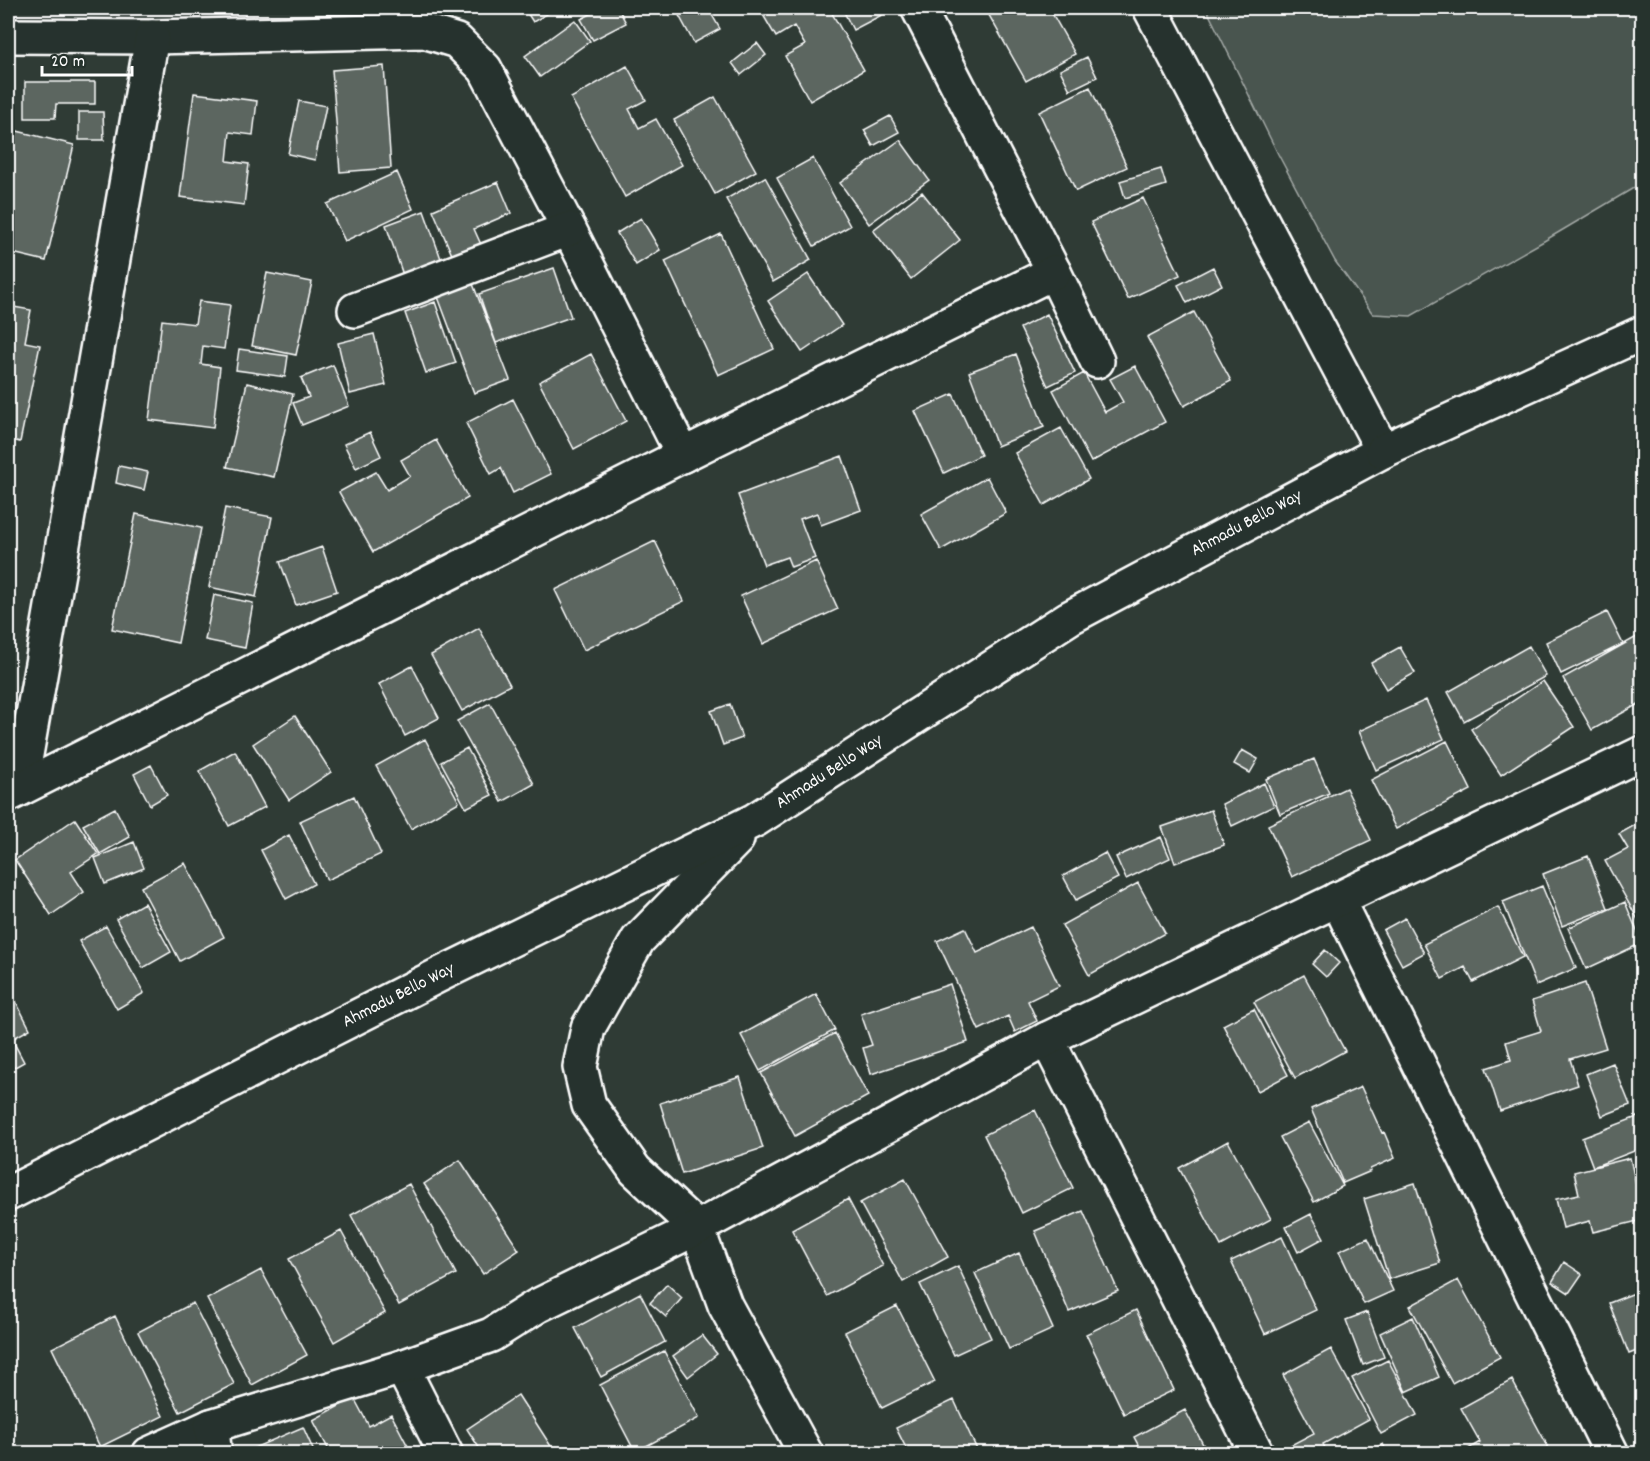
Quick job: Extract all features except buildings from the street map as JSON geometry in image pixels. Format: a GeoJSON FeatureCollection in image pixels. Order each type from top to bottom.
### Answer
{"type":"FeatureCollection","features":[{"type":"Feature","properties":{"kind":"street"},"geometry":{"type":"LineString","coordinates":[[918,8],[1054,272],[1097,361]]}},
{"type":"Feature","properties":{"kind":"street"},"geometry":{"type":"LineString","coordinates":[[1150,8],[1383,451]]}},
{"type":"Feature","properties":{"kind":"street"},"geometry":{"type":"LineString","coordinates":[[8,36],[152,37],[424,31],[457,41],[484,69],[569,229],[683,454]]}},
{"type":"Feature","properties":{"kind":"street"},"geometry":{"type":"LineString","coordinates":[[14,792],[152,37]]}},
{"type":"Feature","properties":{"kind":"street"},"geometry":{"type":"LineString","coordinates":[[355,310],[569,229]]}},
{"type":"Feature","properties":{"kind":"street"},"geometry":{"type":"LineString","coordinates":[[14,792],[683,454],[1054,272]]}},
{"type":"Feature","properties":{"kind":"street","name":"Ahmadu Bello Way"},"geometry":{"type":"LineString","coordinates":[[8,1194],[437,976],[755,820],[1069,618],[1383,451],[1642,333]]}},
{"type":"Feature","properties":{"kind":"street"},"geometry":{"type":"LineString","coordinates":[[150,1454],[213,1440],[491,1335],[537,1306],[697,1228],[1047,1039],[1642,753]]}},
{"type":"Feature","properties":{"kind":"street"},"geometry":{"type":"LineString","coordinates":[[755,820],[638,940],[588,1028],[580,1067],[589,1105],[635,1170],[697,1228],[725,1305],[806,1454]]}},
{"type":"Feature","properties":{"kind":"street"},"geometry":{"type":"LineString","coordinates":[[1337,899],[1612,1454]]}},
{"type":"Feature","properties":{"kind":"street"},"geometry":{"type":"LineString","coordinates":[[1047,1039],[1257,1454]]}},
{"type":"Feature","properties":{"kind":"street"},"geometry":{"type":"LineString","coordinates":[[402,1367],[446,1454]]}},
{"type":"Feature","properties":{"kind":"shaded area"},"geometry":{"type":"Polygon","coordinates":[[[1206,8],[1642,8],[1642,183],[1411,316],[1373,314],[1335,261],[1278,154],[1206,8]]]}}]}
